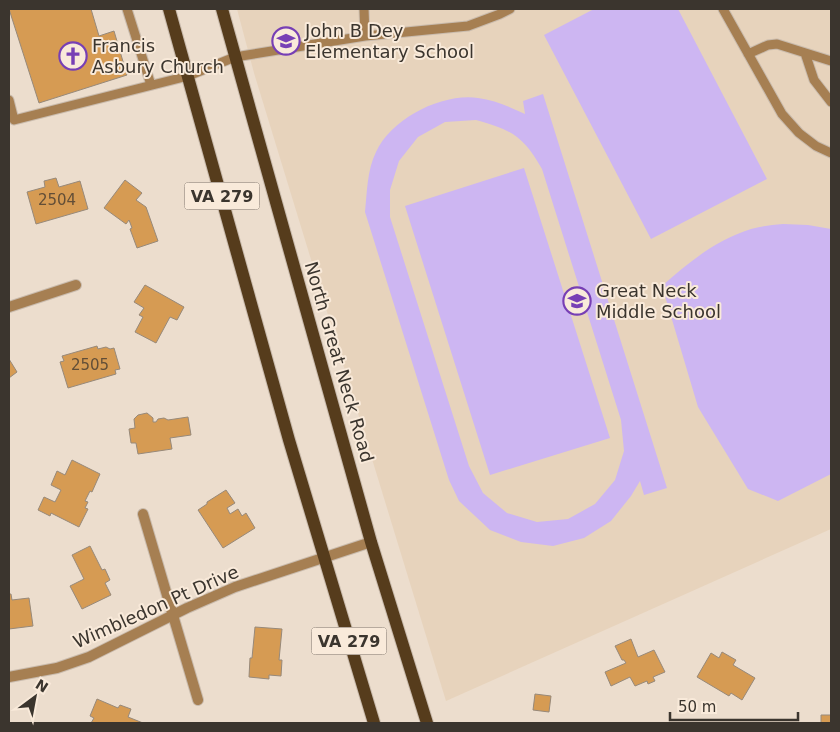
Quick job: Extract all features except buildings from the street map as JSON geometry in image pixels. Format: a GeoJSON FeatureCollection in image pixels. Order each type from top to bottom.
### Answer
{"type":"FeatureCollection","features":[{"type":"Feature","properties":{"kind":"main road","name":"VA 279"},"geometry":{"type":"LineString","coordinates":[[169,9],[324,558],[374,723]]}},
{"type":"Feature","properties":{"kind":"main road","name":"North Great Neck Road"},"geometry":{"type":"LineString","coordinates":[[222,9],[371,542],[427,723]]}},
{"type":"Feature","properties":{"kind":"street"},"geometry":{"type":"LineString","coordinates":[[9,307],[76,285]]}},
{"type":"Feature","properties":{"kind":"street"},"geometry":{"type":"LineString","coordinates":[[143,514],[198,700]]}},
{"type":"Feature","properties":{"kind":"street","name":"Wimbledon Pt Drive"},"geometry":{"type":"LineString","coordinates":[[9,677],[57,668],[89,657],[173,614],[235,587],[371,542]]}},
{"type":"Feature","properties":{"kind":"lane"},"geometry":{"type":"LineString","coordinates":[[127,9],[151,85]]}},
{"type":"Feature","properties":{"kind":"lane"},"geometry":{"type":"LineString","coordinates":[[364,9],[365,36]]}},
{"type":"Feature","properties":{"kind":"lane"},"geometry":{"type":"LineString","coordinates":[[9,100],[14,120],[188,76],[235,58],[365,36],[468,26],[510,9]]}},
{"type":"Feature","properties":{"kind":"lane"},"geometry":{"type":"LineString","coordinates":[[723,9],[782,114],[799,133],[816,146],[831,153]]}},
{"type":"Feature","properties":{"kind":"lane"},"geometry":{"type":"LineString","coordinates":[[748,54],[768,45],[776,44],[831,61]]}},
{"type":"Feature","properties":{"kind":"lane"},"geometry":{"type":"LineString","coordinates":[[805,53],[814,80],[831,102]]}},
{"type":"Feature","properties":{"kind":"shaded area","name":"Great Neck Middle School"},"geometry":{"type":"Polygon","coordinates":[[[237,9],[831,9],[831,529],[446,701],[254,73],[237,9]]]}},
{"type":"Feature","properties":{"kind":"shaded area"},"geometry":{"type":"Polygon","coordinates":[[[594,9],[678,9],[767,179],[651,239],[544,35],[594,9]]]}},
{"type":"Feature","properties":{"kind":"shaded area"},"geometry":{"type":"Polygon","coordinates":[[[543,94],[667,488],[644,495],[640,481],[631,496],[611,521],[584,538],[553,546],[521,542],[490,530],[459,501],[449,480],[365,212],[369,174],[376,152],[394,129],[406,119],[434,104],[464,97],[490,100],[525,114],[523,101],[543,94]],[[476,120],[445,122],[418,137],[399,161],[390,190],[390,217],[469,466],[483,493],[507,513],[537,522],[568,519],[595,504],[615,480],[624,451],[621,420],[542,169],[529,149],[515,136],[499,127],[476,120]]]}},
{"type":"Feature","properties":{"kind":"shaded area"},"geometry":{"type":"Polygon","coordinates":[[[524,168],[610,438],[490,475],[405,206],[524,168]]]}},
{"type":"Feature","properties":{"kind":"shaded area"},"geometry":{"type":"Polygon","coordinates":[[[783,224],[808,225],[831,229],[831,474],[778,501],[748,489],[698,407],[662,286],[693,260],[726,239],[755,228],[783,224]]]}},
{"type":"Feature","properties":{"kind":"place","name":"John B Dey Elementary School"},"geometry":{"type":"Point","coordinates":[286,41]}},
{"type":"Feature","properties":{"kind":"place","name":"Francis Asbury Church"},"geometry":{"type":"Point","coordinates":[73,56]}},
{"type":"Feature","properties":{"kind":"place","name":"Great Neck Middle School"},"geometry":{"type":"Point","coordinates":[577,301]}}]}
